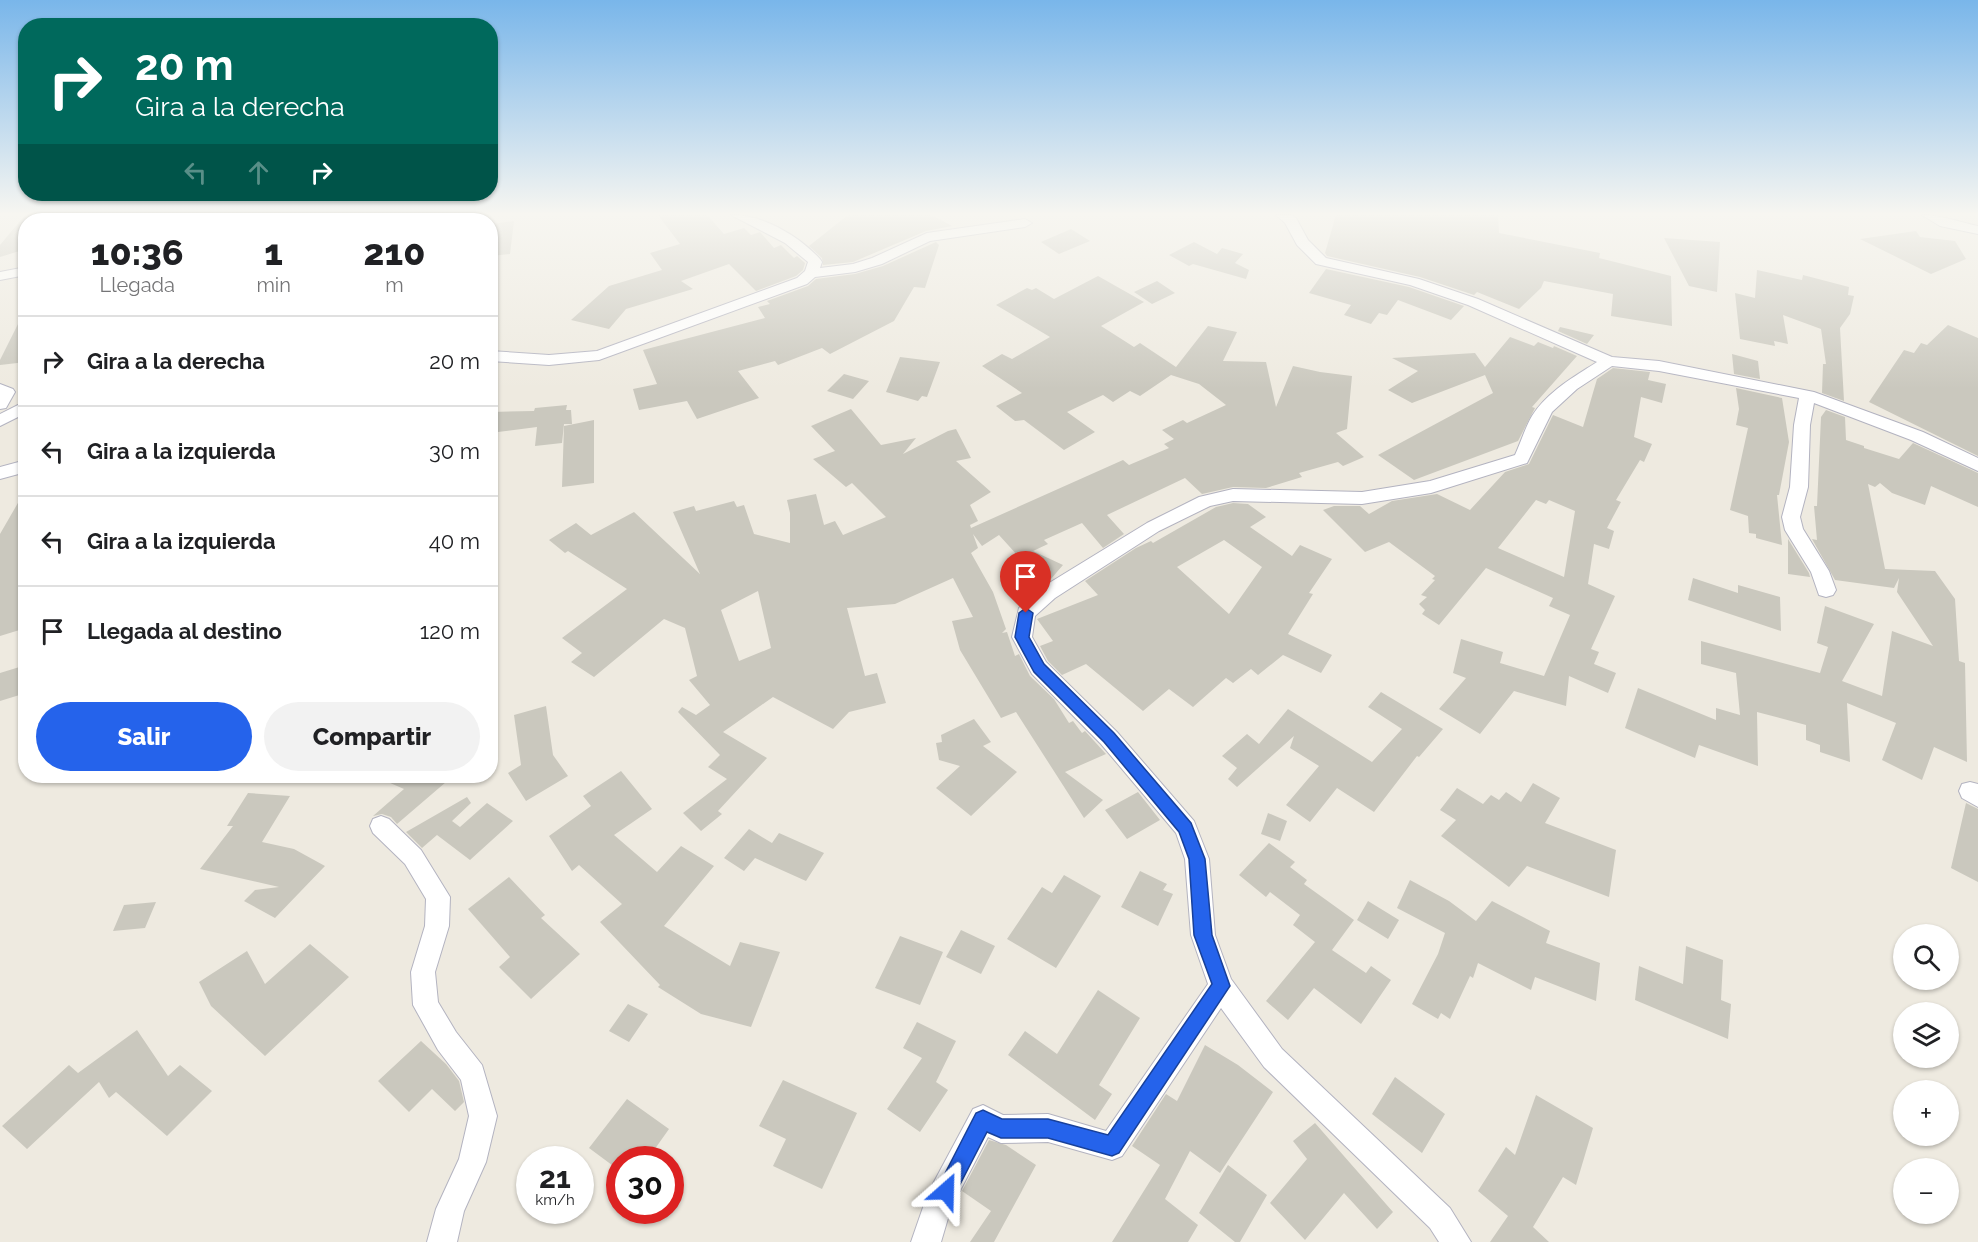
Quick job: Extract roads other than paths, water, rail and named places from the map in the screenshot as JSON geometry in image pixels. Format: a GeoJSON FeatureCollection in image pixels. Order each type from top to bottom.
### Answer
{"type":"FeatureCollection","features":[{"type":"Feature","properties":{"kind":"street"},"geometry":{"type":"LineString","coordinates":[[498,357],[549,360],[599,355],[802,281],[811,273]]}},
{"type":"Feature","properties":{"kind":"street"},"geometry":{"type":"LineString","coordinates":[[1374,273],[1414,282],[1473,302],[1609,361],[1659,366],[1752,382],[1808,395],[1917,436],[1978,465]]}},
{"type":"Feature","properties":{"kind":"street"},"geometry":{"type":"LineString","coordinates":[[1456,1242],[1440,1218],[1273,1058],[1221,986],[1203,935],[1197,859],[1186,828],[1109,738],[1039,668],[1022,637],[1026,613],[1048,592],[1085,568],[1153,527],[1205,501],[1233,495],[1362,498],[1431,487],[1521,459],[1530,444],[1540,417],[1570,386],[1609,361]]}},
{"type":"Feature","properties":{"kind":"street"},"geometry":{"type":"LineString","coordinates":[[0,389],[7,392],[0,404]]}},
{"type":"Feature","properties":{"kind":"street"},"geometry":{"type":"LineString","coordinates":[[1808,395],[1802,425],[1799,487],[1791,517],[1794,530],[1820,571],[1826,590]]}},
{"type":"Feature","properties":{"kind":"street"},"geometry":{"type":"LineString","coordinates":[[0,421],[18,411]]}},
{"type":"Feature","properties":{"kind":"street"},"geometry":{"type":"LineString","coordinates":[[0,473],[18,468]]}},
{"type":"Feature","properties":{"kind":"street"},"geometry":{"type":"LineString","coordinates":[[381,826],[413,857],[438,897],[437,926],[423,972],[426,1005],[447,1041],[473,1074],[483,1116],[472,1162],[450,1209],[442,1242]]}},
{"type":"Feature","properties":{"kind":"street"},"geometry":{"type":"LineString","coordinates":[[926,1242],[938,1203],[983,1119],[1001,1129],[1048,1128],[1112,1146],[1221,986]]}}]}
